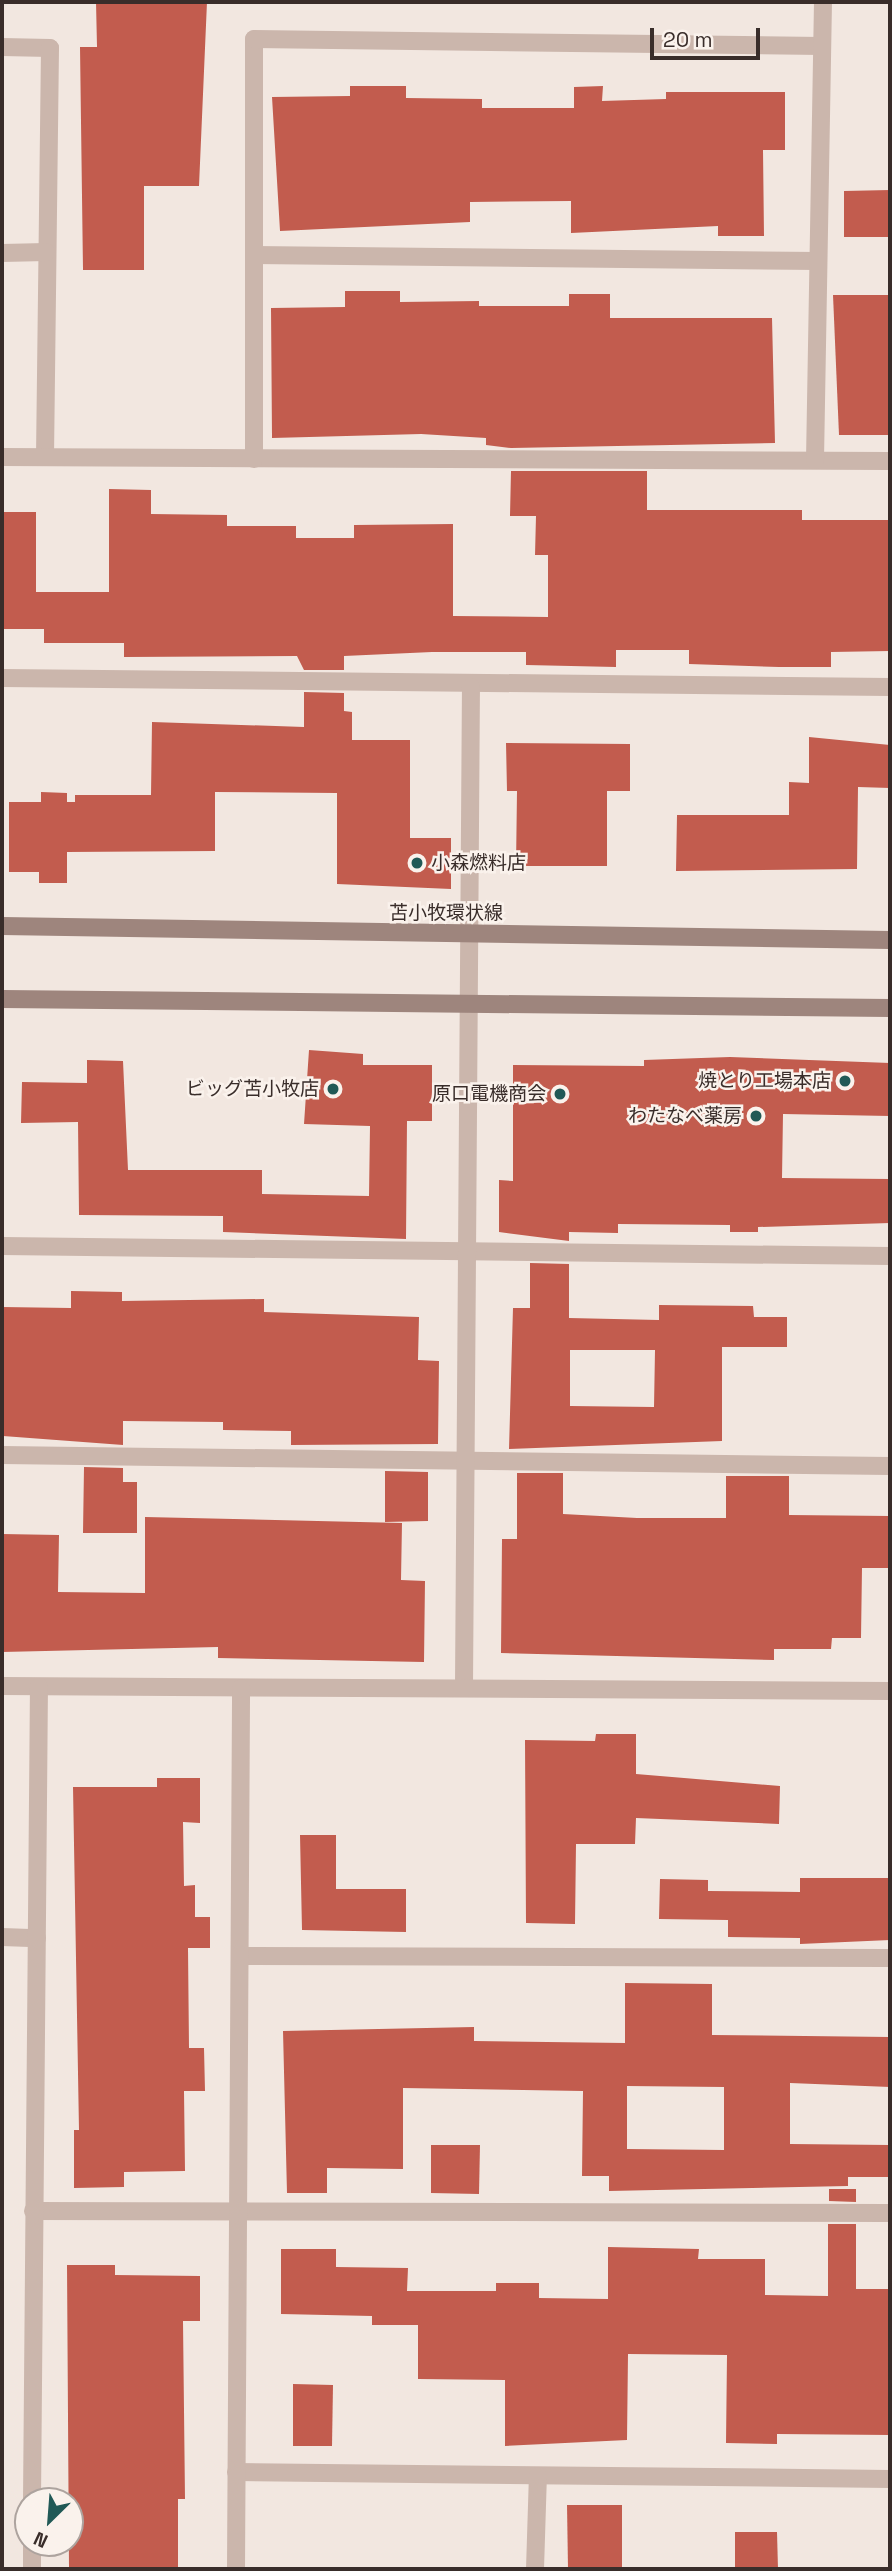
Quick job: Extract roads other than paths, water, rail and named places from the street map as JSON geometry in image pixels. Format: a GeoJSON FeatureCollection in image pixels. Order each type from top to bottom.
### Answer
{"type":"FeatureCollection","features":[{"type":"Feature","properties":{"kind":"main road","name":"苫小牧環状線"},"geometry":{"type":"LineString","coordinates":[[2,926],[890,940]]}},
{"type":"Feature","properties":{"kind":"main road"},"geometry":{"type":"LineString","coordinates":[[2,999],[890,1008]]}},
{"type":"Feature","properties":{"kind":"street"},"geometry":{"type":"LineString","coordinates":[[815,460],[823,2]]}},
{"type":"Feature","properties":{"kind":"street"},"geometry":{"type":"LineString","coordinates":[[254,459],[254,39],[822,46]]}},
{"type":"Feature","properties":{"kind":"street"},"geometry":{"type":"LineString","coordinates":[[2,47],[50,48],[46,457]]}},
{"type":"Feature","properties":{"kind":"street"},"geometry":{"type":"LineString","coordinates":[[2,253],[46,252]]}},
{"type":"Feature","properties":{"kind":"street"},"geometry":{"type":"LineString","coordinates":[[254,255],[818,261]]}},
{"type":"Feature","properties":{"kind":"street"},"geometry":{"type":"LineString","coordinates":[[2,457],[890,461]]}},
{"type":"Feature","properties":{"kind":"street"},"geometry":{"type":"LineString","coordinates":[[2,678],[471,687],[890,687]]}},
{"type":"Feature","properties":{"kind":"street"},"geometry":{"type":"LineString","coordinates":[[464,1685],[470,1005],[466,933],[471,687]]}},
{"type":"Feature","properties":{"kind":"street"},"geometry":{"type":"LineString","coordinates":[[2,1246],[469,1254],[890,1256]]}},
{"type":"Feature","properties":{"kind":"street"},"geometry":{"type":"LineString","coordinates":[[2,1455],[890,1466]]}},
{"type":"Feature","properties":{"kind":"street"},"geometry":{"type":"LineString","coordinates":[[2,1686],[241,1688],[464,1685],[890,1691]]}},
{"type":"Feature","properties":{"kind":"street"},"geometry":{"type":"LineString","coordinates":[[32,2487],[39,1687]]}},
{"type":"Feature","properties":{"kind":"street"},"geometry":{"type":"LineString","coordinates":[[236,2569],[241,1688]]}},
{"type":"Feature","properties":{"kind":"street"},"geometry":{"type":"LineString","coordinates":[[2,1937],[37,1938]]}},
{"type":"Feature","properties":{"kind":"street"},"geometry":{"type":"LineString","coordinates":[[241,1956],[890,1958]]}},
{"type":"Feature","properties":{"kind":"street"},"geometry":{"type":"LineString","coordinates":[[33,2211],[890,2213]]}},
{"type":"Feature","properties":{"kind":"street"},"geometry":{"type":"LineString","coordinates":[[236,2472],[890,2479]]}},
{"type":"Feature","properties":{"kind":"street"},"geometry":{"type":"LineString","coordinates":[[536,2569],[538,2476]]}},
{"type":"Feature","properties":{"kind":"place","name":"小森燃料店"},"geometry":{"type":"Point","coordinates":[417,863]}},
{"type":"Feature","properties":{"kind":"place","name":"焼とり工場本店"},"geometry":{"type":"Point","coordinates":[845,1081]}},
{"type":"Feature","properties":{"kind":"place","name":"ビッグ苫小牧店"},"geometry":{"type":"Point","coordinates":[333,1089]}},
{"type":"Feature","properties":{"kind":"place","name":"原口電機商会"},"geometry":{"type":"Point","coordinates":[560,1094]}},
{"type":"Feature","properties":{"kind":"place","name":"わたなべ薬房"},"geometry":{"type":"Point","coordinates":[756,1116]}}]}
